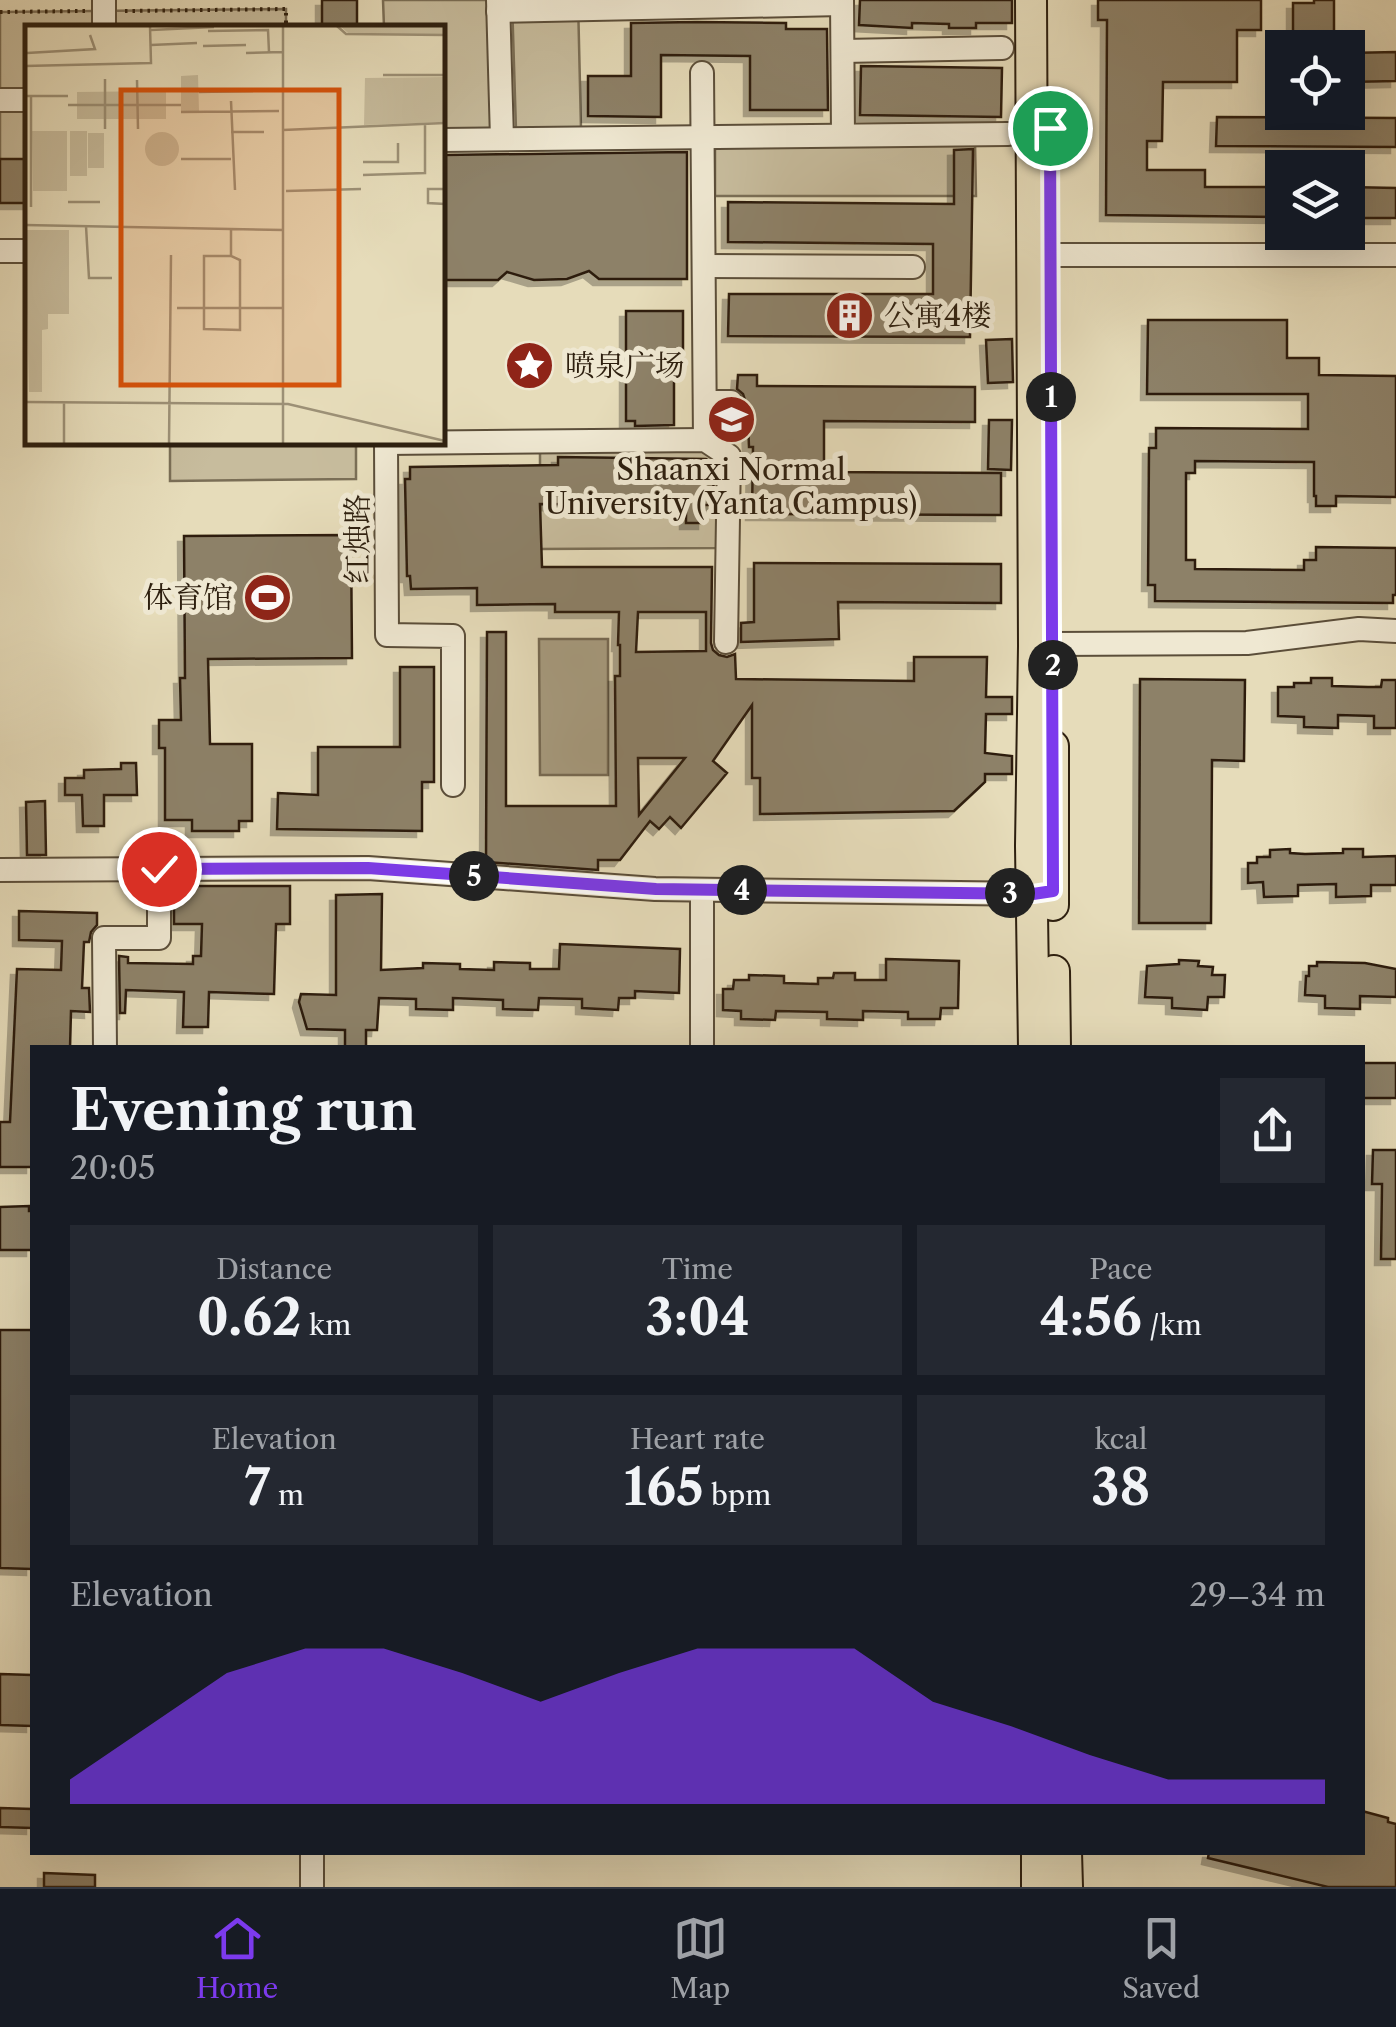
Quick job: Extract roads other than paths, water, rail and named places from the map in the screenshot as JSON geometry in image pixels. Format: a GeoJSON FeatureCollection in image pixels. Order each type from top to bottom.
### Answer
{"type":"FeatureCollection","features":[{"type":"Feature","properties":{"kind":"main road"},"geometry":{"type":"LineString","coordinates":[[1031,0],[1053,644],[1034,1045]]}},
{"type":"Feature","properties":{"kind":"main road"},"geometry":{"type":"LineString","coordinates":[[1050,0],[1041,256],[1031,846],[1043,892],[1055,1045]]}},
{"type":"Feature","properties":{"kind":"main road"},"geometry":{"type":"LineString","coordinates":[[1037,1855],[1037,1887]]}},
{"type":"Feature","properties":{"kind":"main road"},"geometry":{"type":"LineString","coordinates":[[1066,1855],[1067,1887]]}},
{"type":"Feature","properties":{"kind":"street"},"geometry":{"type":"LineString","coordinates":[[502,139],[498,6],[842,2],[843,134]]}},
{"type":"Feature","properties":{"kind":"street"},"geometry":{"type":"LineString","coordinates":[[843,52],[1002,48]]}},
{"type":"Feature","properties":{"kind":"street"},"geometry":{"type":"LineString","coordinates":[[702,73],[705,440]]}},
{"type":"Feature","properties":{"kind":"street"},"geometry":{"type":"LineString","coordinates":[[445,140],[1008,134]]}},
{"type":"Feature","properties":{"kind":"street"},"geometry":{"type":"LineString","coordinates":[[1041,256],[1396,254]]}},
{"type":"Feature","properties":{"kind":"street"},"geometry":{"type":"LineString","coordinates":[[704,266],[913,267]]}},
{"type":"Feature","properties":{"kind":"street"},"geometry":{"type":"LineString","coordinates":[[705,402],[731,402]]}},
{"type":"Feature","properties":{"kind":"street"},"geometry":{"type":"LineString","coordinates":[[445,442],[705,440],[729,456],[726,642]]}},
{"type":"Feature","properties":{"kind":"street","name":"红烛路"},"geometry":{"type":"LineString","coordinates":[[386,445],[387,634],[453,636],[453,785]]}},
{"type":"Feature","properties":{"kind":"street"},"geometry":{"type":"LineString","coordinates":[[1053,644],[1247,643],[1360,629],[1396,631]]}},
{"type":"Feature","properties":{"kind":"street"},"geometry":{"type":"LineString","coordinates":[[0,870],[368,868],[656,889],[1043,892]]}},
{"type":"Feature","properties":{"kind":"street"},"geometry":{"type":"LineString","coordinates":[[105,1045],[104,938],[159,938],[159,869]]}},
{"type":"Feature","properties":{"kind":"street"},"geometry":{"type":"LineString","coordinates":[[702,890],[702,1045]]}},
{"type":"Feature","properties":{"kind":"street"},"geometry":{"type":"LineString","coordinates":[[312,1855],[312,1887]]}},
{"type":"Feature","properties":{"kind":"place","name":"公寓4楼"},"geometry":{"type":"Point","coordinates":[849,315]}},
{"type":"Feature","properties":{"kind":"place","name":"喷泉广场"},"geometry":{"type":"Point","coordinates":[530,365]}},
{"type":"Feature","properties":{"kind":"place","name":"Shaanxi Normal University (Yanta Campus)"},"geometry":{"type":"Point","coordinates":[731,420]}},
{"type":"Feature","properties":{"kind":"place","name":"体育馆"},"geometry":{"type":"Point","coordinates":[268,597]}}]}
